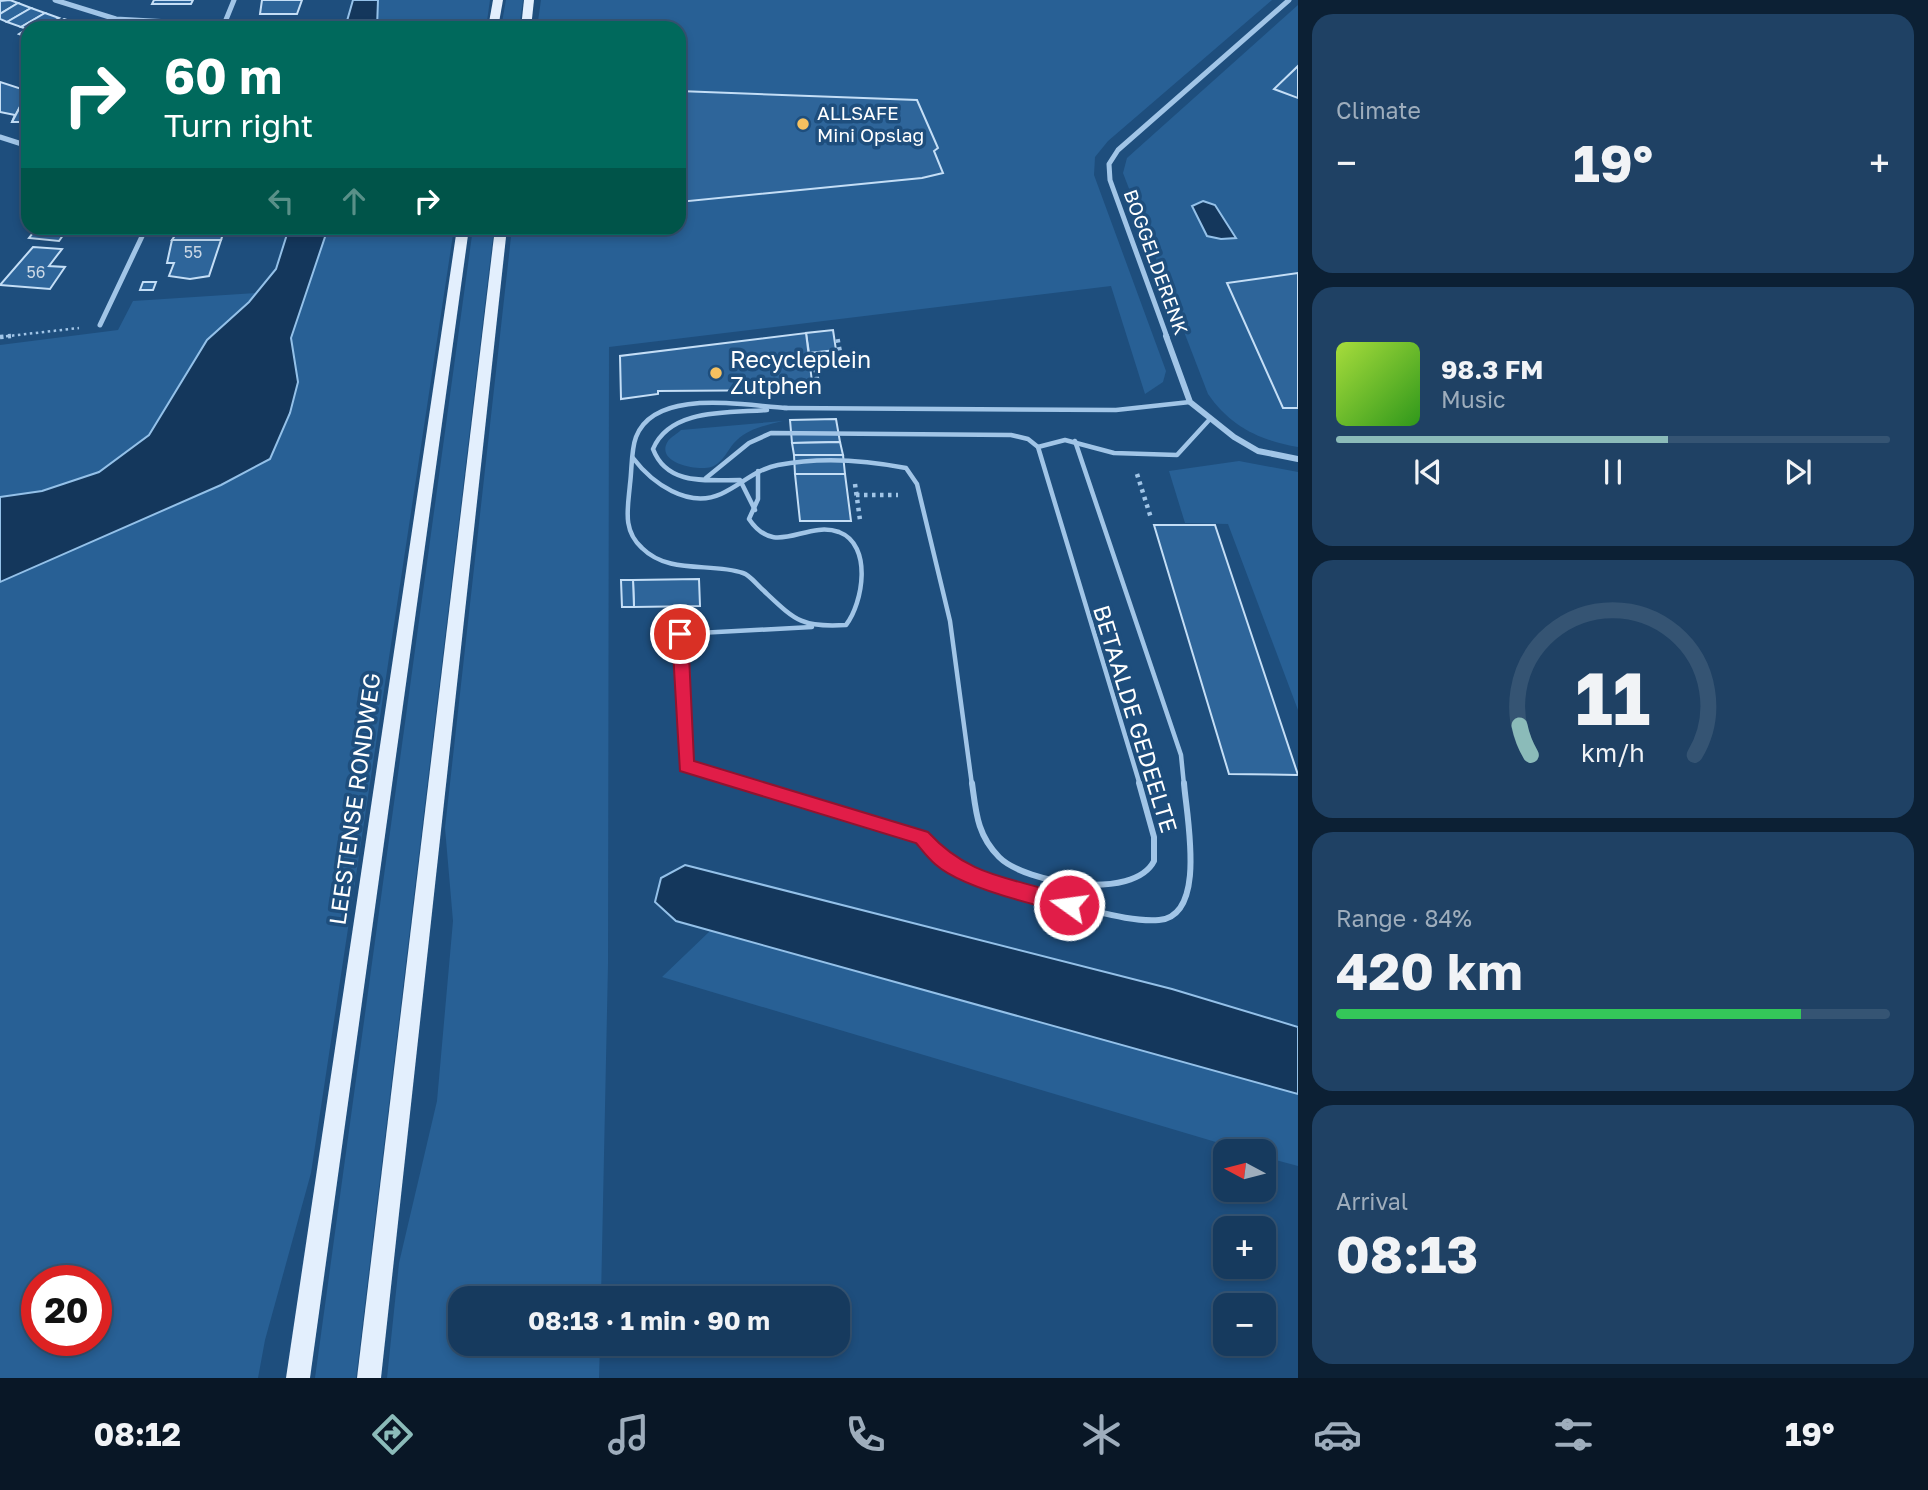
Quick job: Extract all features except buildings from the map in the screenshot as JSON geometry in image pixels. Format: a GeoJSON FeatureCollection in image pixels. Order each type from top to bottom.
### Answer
{"type":"FeatureCollection","features":[{"type":"Feature","properties":{"kind":"main road"},"geometry":{"type":"LineString","coordinates":[[494,21],[498,0]]}},
{"type":"Feature","properties":{"kind":"main road"},"geometry":{"type":"LineString","coordinates":[[527,21],[529,0]]}},
{"type":"Feature","properties":{"kind":"main road","name":"LEESTENSE RONDWEG"},"geometry":{"type":"LineString","coordinates":[[298,1378],[462,235]]}},
{"type":"Feature","properties":{"kind":"main road"},"geometry":{"type":"LineString","coordinates":[[369,1378],[500,235]]}},
{"type":"Feature","properties":{"kind":"street"},"geometry":{"type":"LineString","coordinates":[[55,0],[98,15],[142,21]]}},
{"type":"Feature","properties":{"kind":"street"},"geometry":{"type":"LineString","coordinates":[[225,21],[234,0]]}},
{"type":"Feature","properties":{"kind":"street","name":"BOGGELDERENK"},"geometry":{"type":"LineString","coordinates":[[1289,0],[1118,150],[1110,164],[1110,180],[1190,402],[1258,451],[1298,459]]}},
{"type":"Feature","properties":{"kind":"street"},"geometry":{"type":"LineString","coordinates":[[0,137],[21,144]]}},
{"type":"Feature","properties":{"kind":"street"},"geometry":{"type":"LineString","coordinates":[[100,325],[143,235]]}},
{"type":"Feature","properties":{"kind":"lane"},"geometry":{"type":"LineString","coordinates":[[815,626],[791,616],[745,573],[671,564],[641,548],[626,524],[635,439],[642,425],[667,407],[680,403],[787,408],[1116,410],[1190,402]]}},
{"type":"Feature","properties":{"kind":"lane"},"geometry":{"type":"LineString","coordinates":[[755,510],[740,480],[677,476],[660,466],[653,449],[659,432],[676,422],[787,408]]}},
{"type":"Feature","properties":{"kind":"lane"},"geometry":{"type":"LineString","coordinates":[[706,478],[758,437],[771,432],[1011,435],[1028,439],[1038,447],[1056,438],[1108,452],[1177,455],[1210,419]]}},
{"type":"Feature","properties":{"kind":"lane"},"geometry":{"type":"LineString","coordinates":[[758,471],[759,492],[755,510],[749,519],[750,524],[769,536],[781,539],[822,528],[842,533],[858,547],[863,588],[855,615],[846,625],[680,634],[686,766],[922,837],[942,860],[958,869],[1021,893],[1131,918],[1162,920],[1181,907],[1192,877],[1181,755],[1075,441]]}},
{"type":"Feature","properties":{"kind":"lane","name":"BETAALDE GEDEELTE"},"geometry":{"type":"LineString","coordinates":[[633,458],[651,480],[687,495],[719,496],[740,480],[758,471],[784,464],[891,464],[906,468],[917,484],[950,621],[978,828],[992,852],[1010,866],[1062,880],[1115,885],[1138,878],[1150,867],[1156,852],[1150,819],[1038,447]]}},
{"type":"Feature","properties":{"kind":"lane"},"geometry":{"type":"LineString","coordinates":[[1062,880],[1069,905]]}},
{"type":"Feature","properties":{"kind":"path"},"geometry":{"type":"LineString","coordinates":[[0,337],[100,325]]}},
{"type":"Feature","properties":{"kind":"path"},"geometry":{"type":"LineString","coordinates":[[856,495],[919,495]]}},
{"type":"Feature","properties":{"kind":"shaded area"},"geometry":{"type":"Polygon","coordinates":[[[353,0],[378,0],[377,21],[347,21],[353,0]]]}},
{"type":"Feature","properties":{"kind":"shaded area"},"geometry":{"type":"Polygon","coordinates":[[[378,0],[490,0],[487,21],[377,21],[378,0]]]}},
{"type":"Feature","properties":{"kind":"shaded area"},"geometry":{"type":"Polygon","coordinates":[[[506,0],[523,0],[520,21],[502,21],[506,0]]]}},
{"type":"Feature","properties":{"kind":"shaded area"},"geometry":{"type":"Polygon","coordinates":[[[541,0],[1272,0],[1108,141],[1095,157],[1094,175],[1166,371],[1163,382],[1145,394],[1111,286],[609,347],[608,964],[601,1286],[448,1286],[448,1356],[600,1356],[599,1378],[387,1378],[399,1263],[437,1101],[453,921],[445,828],[511,235],[686,235],[686,21],[538,21],[541,0]]]}},
{"type":"Feature","properties":{"kind":"shaded area"},"geometry":{"type":"Polygon","coordinates":[[[1298,5],[1298,447],[1258,436],[1247,430],[1226,415],[1208,394],[1123,173],[1127,158],[1298,5]]]}},
{"type":"Feature","properties":{"kind":"shaded area"},"geometry":{"type":"Polygon","coordinates":[[[1203,201],[1215,205],[1236,238],[1207,236],[1192,206],[1203,201]]]}},
{"type":"Feature","properties":{"kind":"shaded area"},"geometry":{"type":"Polygon","coordinates":[[[287,235],[326,235],[291,338],[298,382],[290,413],[270,459],[221,485],[0,582],[0,497],[42,491],[99,472],[149,435],[207,340],[249,302],[276,269],[287,235]]]}},
{"type":"Feature","properties":{"kind":"shaded area"},"geometry":{"type":"Polygon","coordinates":[[[326,235],[453,235],[311,1173],[265,1340],[258,1378],[0,1378],[0,582],[221,485],[270,459],[298,382],[291,338],[326,235]]]}},
{"type":"Feature","properties":{"kind":"shaded area"},"geometry":{"type":"Polygon","coordinates":[[[472,235],[493,235],[356,1378],[315,1378],[472,235]]]}},
{"type":"Feature","properties":{"kind":"shaded area"},"geometry":{"type":"Polygon","coordinates":[[[257,293],[207,340],[149,435],[99,472],[42,491],[0,497],[0,345],[118,330],[133,301],[257,293]]]}},
{"type":"Feature","properties":{"kind":"shaded area"},"geometry":{"type":"Polygon","coordinates":[[[783,421],[742,436],[719,462],[711,467],[697,468],[679,464],[667,455],[665,449],[668,441],[681,430],[783,421]]]}},
{"type":"Feature","properties":{"kind":"shaded area"},"geometry":{"type":"Polygon","coordinates":[[[1239,461],[1298,472],[1298,710],[1228,524],[1185,523],[1169,471],[1239,461]]]}},
{"type":"Feature","properties":{"kind":"shaded area"},"geometry":{"type":"Polygon","coordinates":[[[685,865],[1172,989],[1298,1027],[1298,1094],[676,921],[655,902],[661,878],[685,865]]]}},
{"type":"Feature","properties":{"kind":"shaded area"},"geometry":{"type":"Polygon","coordinates":[[[710,931],[1298,1094],[1298,1166],[1276,1160],[1276,1139],[1213,1139],[1213,1141],[662,977],[710,931]]]}},
{"type":"Feature","properties":{"kind":"place","name":"ALLSAFE Mini Opslag"},"geometry":{"type":"Point","coordinates":[803,124]}},
{"type":"Feature","properties":{"kind":"place","name":"Recycleplein Zutphen"},"geometry":{"type":"Point","coordinates":[716,373]}},
{"type":"Feature","properties":{"kind":"route"},"geometry":{"type":"LineString","coordinates":[[680,634],[686,766],[922,837],[942,860],[958,869],[1021,893],[1069,905]]}}]}
